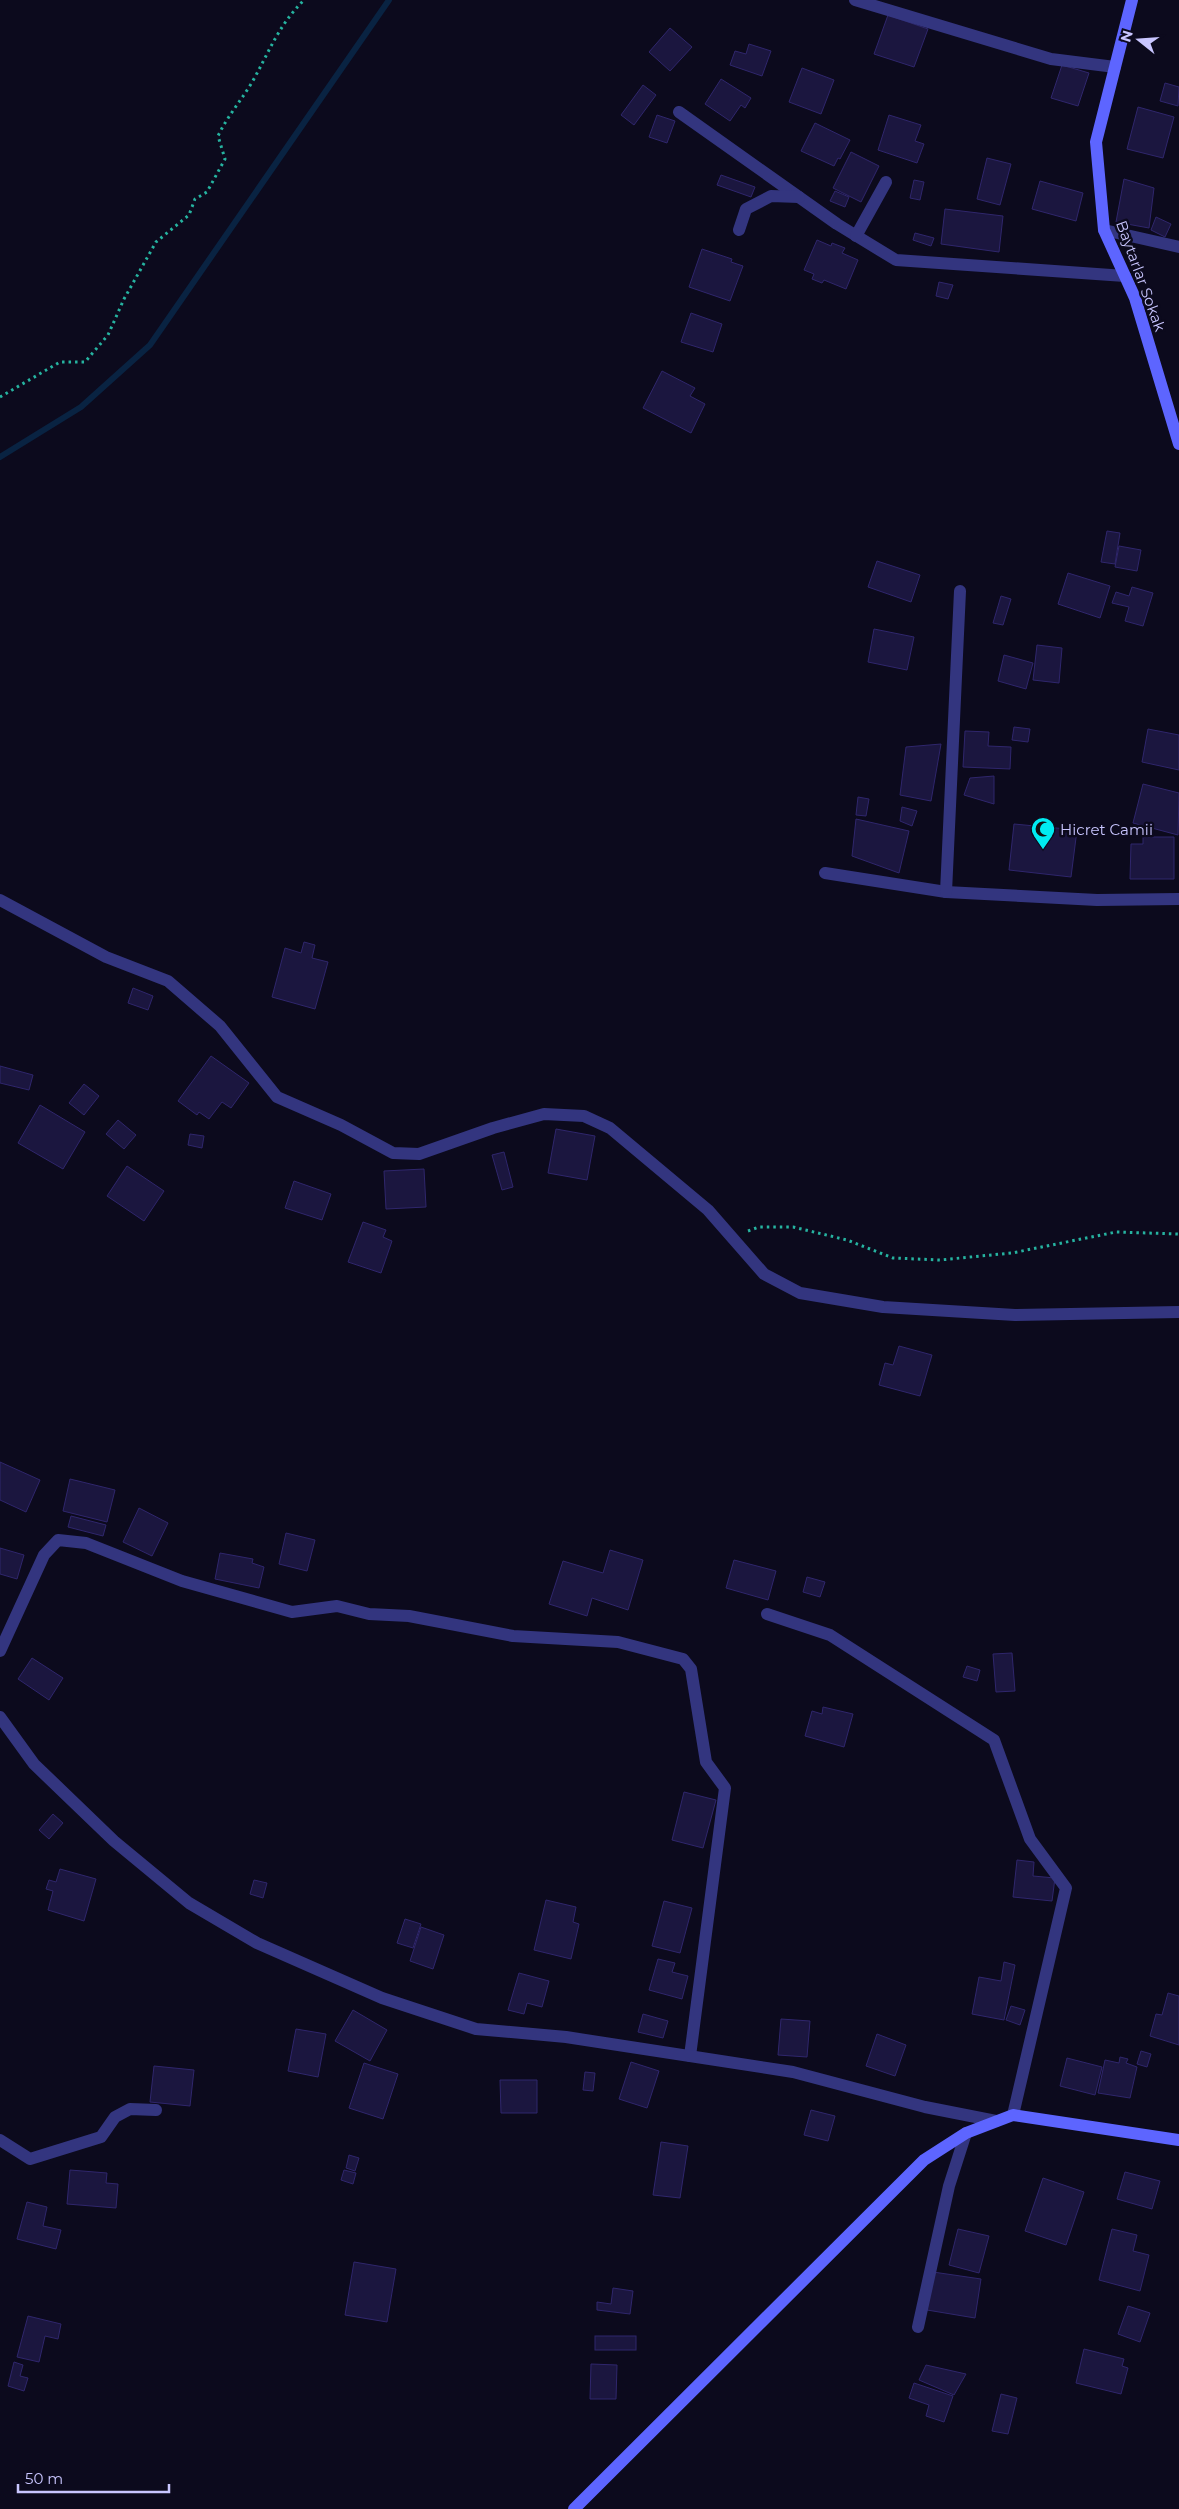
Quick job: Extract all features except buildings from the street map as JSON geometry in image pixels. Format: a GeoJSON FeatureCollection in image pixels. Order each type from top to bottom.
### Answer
{"type":"FeatureCollection","features":[{"type":"Feature","properties":{"kind":"main road","name":"Baytarlar Sokak"},"geometry":{"type":"LineString","coordinates":[[1132,0],[1096,142],[1104,230],[1135,298],[1179,444]]}},
{"type":"Feature","properties":{"kind":"main road"},"geometry":{"type":"LineString","coordinates":[[574,2509],[924,2160],[966,2133],[1013,2115],[1179,2140]]}},
{"type":"Feature","properties":{"kind":"street"},"geometry":{"type":"LineString","coordinates":[[855,0],[1051,59],[1115,67]]}},
{"type":"Feature","properties":{"kind":"street"},"geometry":{"type":"LineString","coordinates":[[679,112],[856,236],[896,260],[1125,276]]}},
{"type":"Feature","properties":{"kind":"street"},"geometry":{"type":"LineString","coordinates":[[856,236],[886,182]]}},
{"type":"Feature","properties":{"kind":"street"},"geometry":{"type":"LineString","coordinates":[[738,230],[746,209],[771,196],[799,197]]}},
{"type":"Feature","properties":{"kind":"street"},"geometry":{"type":"LineString","coordinates":[[1104,230],[1179,247]]}},
{"type":"Feature","properties":{"kind":"street"},"geometry":{"type":"LineString","coordinates":[[946,892],[960,591]]}},
{"type":"Feature","properties":{"kind":"street"},"geometry":{"type":"LineString","coordinates":[[825,873],[946,892],[1098,900],[1179,899]]}},
{"type":"Feature","properties":{"kind":"street"},"geometry":{"type":"LineString","coordinates":[[0,900],[106,957],[168,981],[220,1026],[277,1097],[341,1125],[393,1152],[419,1154],[493,1128],[544,1114],[584,1116],[610,1128],[708,1210],[764,1274],[800,1292],[883,1307],[1015,1315],[1179,1312]]}},
{"type":"Feature","properties":{"kind":"street"},"geometry":{"type":"LineString","coordinates":[[0,1652],[44,1555],[58,1540],[86,1543],[182,1581],[292,1612],[337,1606],[369,1614],[409,1616],[513,1636],[618,1642],[683,1659],[691,1669],[706,1762],[725,1788],[690,2056]]}},
{"type":"Feature","properties":{"kind":"street"},"geometry":{"type":"LineString","coordinates":[[767,1614],[830,1635],[994,1740],[1030,1839],[1066,1888],[1013,2115]]}},
{"type":"Feature","properties":{"kind":"street"},"geometry":{"type":"LineString","coordinates":[[0,1717],[34,1764],[114,1841],[189,1903],[257,1943],[382,1998],[476,2029],[566,2037],[793,2072],[925,2107],[996,2122]]}},
{"type":"Feature","properties":{"kind":"street"},"geometry":{"type":"LineString","coordinates":[[0,2140],[30,2159],[100,2137],[115,2117],[130,2109],[156,2110]]}},
{"type":"Feature","properties":{"kind":"street"},"geometry":{"type":"LineString","coordinates":[[918,2327],[949,2186],[966,2133]]}},
{"type":"Feature","properties":{"kind":"path"},"geometry":{"type":"LineString","coordinates":[[0,397],[60,362],[85,362],[108,335],[124,299],[156,242],[189,215],[195,199],[207,192],[225,159],[218,136],[224,123],[251,83],[287,17],[304,0]]}},
{"type":"Feature","properties":{"kind":"path"},"geometry":{"type":"LineString","coordinates":[[731,1237],[759,1227],[793,1227],[847,1240],[893,1258],[940,1260],[1012,1253],[1116,1232],[1179,1234]]}},
{"type":"Feature","properties":{"kind":"waterway"},"geometry":{"type":"LineString","coordinates":[[0,457],[81,407],[150,345],[389,0]]}},
{"type":"Feature","properties":{"kind":"place","name":"Hicret Camii"},"geometry":{"type":"Point","coordinates":[1043,850]}}]}
